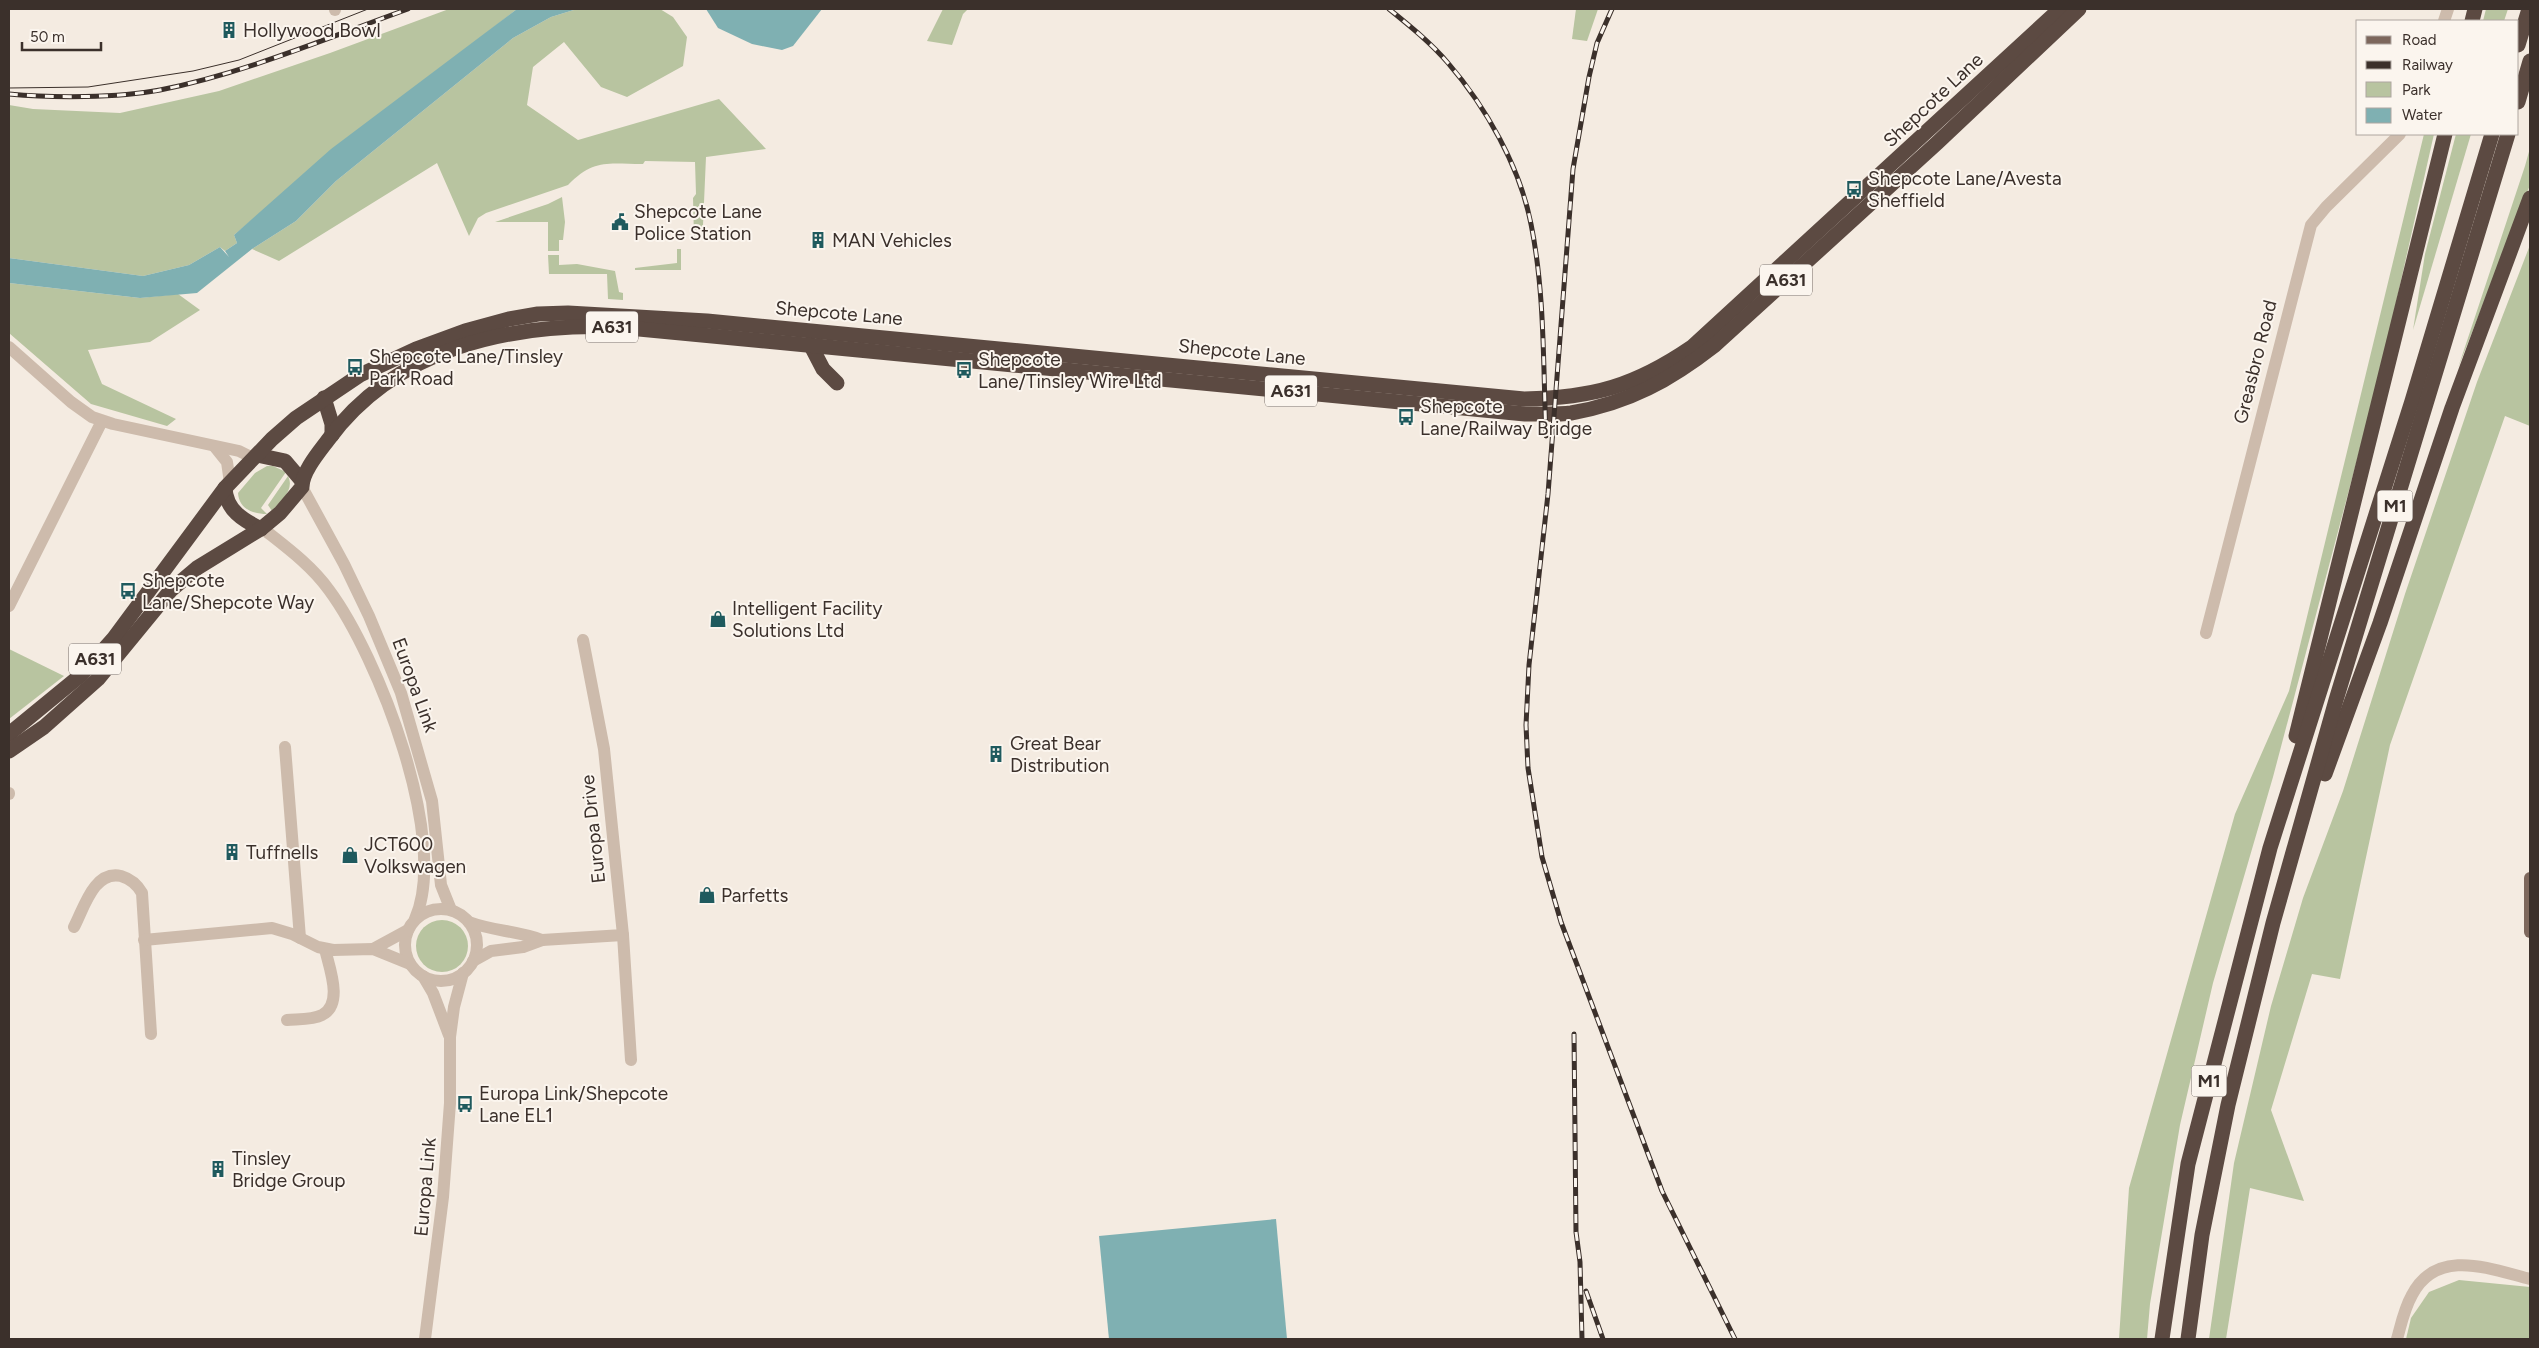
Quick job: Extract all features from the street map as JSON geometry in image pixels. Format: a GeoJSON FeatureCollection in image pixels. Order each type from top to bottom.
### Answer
{"type":"FeatureCollection","features":[{"type":"Feature","properties":{"kind":"highway","name":"Shepcote Lane"},"geometry":{"type":"LineString","coordinates":[[9,751],[44,727],[98,679],[227,485],[272,438],[324,398],[360,375],[419,356],[448,351],[495,336],[555,327],[584,326],[810,344],[841,340],[1502,397],[1565,398],[1590,394],[1623,385],[1648,374],[1692,347],[2060,9]]}},
{"type":"Feature","properties":{"kind":"highway","name":"Shepcote Lane"},"geometry":{"type":"LineString","coordinates":[[9,734],[81,676],[182,580],[261,528],[280,513],[302,484],[332,435],[373,391],[419,356],[465,331],[538,314],[618,314],[1525,414],[1570,413],[1616,402],[1650,390],[1682,371],[1715,345],[1937,144],[2079,9]]}},
{"type":"Feature","properties":{"kind":"highway"},"geometry":{"type":"LineString","coordinates":[[2519,42],[2529,9]]}},
{"type":"Feature","properties":{"kind":"highway"},"geometry":{"type":"LineString","coordinates":[[2519,99],[2530,61]]}},
{"type":"Feature","properties":{"kind":"highway"},"geometry":{"type":"LineString","coordinates":[[2276,828],[2291,755],[2445,135]]}},
{"type":"Feature","properties":{"kind":"highway","name":"M1"},"geometry":{"type":"LineString","coordinates":[[2162,1339],[2188,1164],[2276,828],[2412,401],[2492,135]]}},
{"type":"Feature","properties":{"kind":"highway","name":"M1"},"geometry":{"type":"LineString","coordinates":[[2188,1339],[2202,1235],[2228,1105],[2286,879],[2336,700],[2508,135]]}},
{"type":"Feature","properties":{"kind":"highway","name":"M1"},"geometry":{"type":"LineString","coordinates":[[2286,879],[2380,623],[2452,408],[2530,198]]}},
{"type":"Feature","properties":{"kind":"highway"},"geometry":{"type":"LineString","coordinates":[[810,344],[823,369],[837,383]]}},
{"type":"Feature","properties":{"kind":"highway"},"geometry":{"type":"LineString","coordinates":[[324,398],[332,424],[332,435]]}},
{"type":"Feature","properties":{"kind":"highway"},"geometry":{"type":"LineString","coordinates":[[255,457],[284,461],[302,484]]}},
{"type":"Feature","properties":{"kind":"highway"},"geometry":{"type":"LineString","coordinates":[[227,485],[227,499],[236,514],[261,528]]}},
{"type":"Feature","properties":{"kind":"highway"},"geometry":{"type":"LineString","coordinates":[[44,727],[41,710],[53,707],[63,710]]}},
{"type":"Feature","properties":{"kind":"main road"},"geometry":{"type":"LineString","coordinates":[[2530,878],[2530,932]]}},
{"type":"Feature","properties":{"kind":"street","name":"Greasbro Road"},"geometry":{"type":"LineString","coordinates":[[2206,633],[2311,225],[2326,207],[2399,135]]}},
{"type":"Feature","properties":{"kind":"street"},"geometry":{"type":"LineString","coordinates":[[9,347],[82,410],[102,421],[239,451],[255,457]]}},
{"type":"Feature","properties":{"kind":"street"},"geometry":{"type":"LineString","coordinates":[[9,606],[102,421]]}},
{"type":"Feature","properties":{"kind":"street"},"geometry":{"type":"LineString","coordinates":[[215,447],[227,462],[227,485]]}},
{"type":"Feature","properties":{"kind":"street","name":"Europa Link"},"geometry":{"type":"LineString","coordinates":[[302,484],[349,572],[401,693],[430,792],[435,817],[441,885],[451,910]]}},
{"type":"Feature","properties":{"kind":"street","name":"Europa Link"},"geometry":{"type":"LineString","coordinates":[[261,528],[296,555],[328,589],[358,638],[382,691],[408,762],[423,844],[421,903],[412,924]]}},
{"type":"Feature","properties":{"kind":"street","name":"Europa Drive"},"geometry":{"type":"LineString","coordinates":[[584,640],[604,749],[623,935],[631,1060]]}},
{"type":"Feature","properties":{"kind":"street"},"geometry":{"type":"LineString","coordinates":[[284,747],[300,938]]}},
{"type":"Feature","properties":{"kind":"street"},"geometry":{"type":"LineString","coordinates":[[74,927],[96,885],[103,878],[116,875],[129,878],[142,893],[151,1034]]}},
{"type":"Feature","properties":{"kind":"street"},"geometry":{"type":"LineString","coordinates":[[373,949],[432,910],[451,910],[469,922],[500,931],[523,933],[542,940]]}},
{"type":"Feature","properties":{"kind":"street"},"geometry":{"type":"LineString","coordinates":[[469,922],[476,941],[472,961]]}},
{"type":"Feature","properties":{"kind":"street"},"geometry":{"type":"LineString","coordinates":[[410,964],[405,947],[412,924]]}},
{"type":"Feature","properties":{"kind":"street"},"geometry":{"type":"LineString","coordinates":[[144,940],[272,928],[325,949],[373,949],[410,964],[423,976],[444,980],[463,972],[472,961],[491,951],[523,947],[542,940],[623,935]]}},
{"type":"Feature","properties":{"kind":"street"},"geometry":{"type":"LineString","coordinates":[[287,1020],[322,1015],[332,1007],[334,993],[325,949]]}},
{"type":"Feature","properties":{"kind":"street","name":"Europa Link"},"geometry":{"type":"LineString","coordinates":[[425,1339],[444,1197],[450,1112],[450,1037],[454,1007],[463,972]]}},
{"type":"Feature","properties":{"kind":"street","name":"Europa Link"},"geometry":{"type":"LineString","coordinates":[[423,976],[440,1009],[450,1037]]}},
{"type":"Feature","properties":{"kind":"street"},"geometry":{"type":"LineString","coordinates":[[2397,1339],[2412,1294],[2429,1276],[2440,1269],[2459,1264],[2530,1279]]}},
{"type":"Feature","properties":{"kind":"green space"},"geometry":{"type":"Polygon","coordinates":[[[449,9],[517,9],[330,154],[234,235],[237,243],[225,251],[220,247],[189,265],[143,276],[9,258],[9,105],[33,109],[120,113],[219,91],[449,9]]]}},
{"type":"Feature","properties":{"kind":"green space"},"geometry":{"type":"Polygon","coordinates":[[[577,9],[660,9],[673,17],[687,37],[683,66],[627,97],[601,87],[564,42],[533,67],[527,105],[578,140],[719,99],[766,149],[706,157],[703,225],[694,237],[693,198],[696,194],[695,162],[645,161],[643,164],[602,164],[594,166],[577,176],[568,185],[486,213],[478,218],[469,236],[437,163],[279,261],[252,249],[296,221],[336,181],[513,38],[551,17],[577,9]]]}},
{"type":"Feature","properties":{"kind":"green space"},"geometry":{"type":"Polygon","coordinates":[[[943,9],[968,9],[963,14],[952,45],[927,41],[943,9]]]}},
{"type":"Feature","properties":{"kind":"green space"},"geometry":{"type":"Polygon","coordinates":[[[1576,9],[1598,9],[1587,41],[1572,39],[1576,9]]]}},
{"type":"Feature","properties":{"kind":"green space"},"geometry":{"type":"Polygon","coordinates":[[[2486,9],[2508,9],[2504,20],[2483,20],[2486,9]]]}},
{"type":"Feature","properties":{"kind":"green space"},"geometry":{"type":"Polygon","coordinates":[[[2424,135],[2434,135],[2381,369],[2273,777],[2213,983],[2180,1125],[2150,1304],[2147,1339],[2119,1339],[2129,1188],[2235,814],[2289,691],[2424,135]]]}},
{"type":"Feature","properties":{"kind":"green space"},"geometry":{"type":"Polygon","coordinates":[[[2456,135],[2471,135],[2413,330],[2425,254],[2456,135]]]}},
{"type":"Feature","properties":{"kind":"green space"},"geometry":{"type":"Polygon","coordinates":[[[2530,148],[2530,185],[2458,368],[2525,166],[2530,148]]]}},
{"type":"Feature","properties":{"kind":"green space"},"geometry":{"type":"Polygon","coordinates":[[[562,197],[565,222],[563,240],[559,240],[559,251],[548,251],[548,222],[495,222],[548,204],[562,197]]]}},
{"type":"Feature","properties":{"kind":"green space"},"geometry":{"type":"Polygon","coordinates":[[[2530,245],[2530,426],[2505,416],[2390,745],[2340,979],[2312,974],[2271,1110],[2304,1201],[2250,1188],[2226,1339],[2209,1339],[2234,1163],[2271,1006],[2303,898],[2343,791],[2405,594],[2477,382],[2530,245]]]}},
{"type":"Feature","properties":{"kind":"green space"},"geometry":{"type":"Polygon","coordinates":[[[677,249],[681,249],[681,270],[635,270],[635,268],[677,263],[677,249]]]}},
{"type":"Feature","properties":{"kind":"green space"},"geometry":{"type":"Polygon","coordinates":[[[548,255],[559,255],[559,265],[577,264],[615,271],[619,292],[623,293],[623,300],[608,299],[607,274],[549,274],[548,255]]]}},
{"type":"Feature","properties":{"kind":"green space"},"geometry":{"type":"Polygon","coordinates":[[[9,283],[140,298],[178,294],[200,310],[150,342],[88,350],[102,384],[176,419],[167,426],[91,404],[9,333],[9,283]]]}},
{"type":"Feature","properties":{"kind":"green space"},"geometry":{"type":"Polygon","coordinates":[[[267,466],[273,466],[286,472],[261,508],[267,514],[252,512],[241,503],[238,493],[255,473],[267,466]]]}},
{"type":"Feature","properties":{"kind":"green space"},"geometry":{"type":"Polygon","coordinates":[[[288,476],[290,486],[288,491],[272,511],[268,505],[288,476]]]}},
{"type":"Feature","properties":{"kind":"green space"},"geometry":{"type":"Polygon","coordinates":[[[9,649],[64,676],[9,719],[9,649]]]}},
{"type":"Feature","properties":{"kind":"green space"},"geometry":{"type":"Polygon","coordinates":[[[442,920],[452,922],[460,928],[466,936],[468,946],[466,956],[460,964],[452,970],[442,972],[432,970],[424,964],[418,956],[416,946],[418,936],[424,928],[432,922],[442,920]]]}},
{"type":"Feature","properties":{"kind":"green space"},"geometry":{"type":"Polygon","coordinates":[[[2459,1280],[2530,1287],[2530,1339],[2406,1339],[2411,1318],[2429,1292],[2459,1280]]]}},
{"type":"Feature","properties":{"kind":"water"},"geometry":{"type":"Polygon","coordinates":[[[517,9],[577,9],[551,17],[513,38],[336,181],[296,221],[252,249],[197,293],[140,298],[9,283],[9,258],[143,276],[189,265],[220,247],[229,257],[225,251],[237,243],[234,235],[331,149],[517,9]]]}},
{"type":"Feature","properties":{"kind":"water"},"geometry":{"type":"Polygon","coordinates":[[[706,9],[822,9],[793,46],[782,50],[752,44],[718,28],[706,9]]]}},
{"type":"Feature","properties":{"kind":"water"},"geometry":{"type":"Polygon","coordinates":[[[1276,1219],[1287,1339],[1109,1339],[1099,1236],[1276,1219]]]}},
{"type":"Feature","properties":{"kind":"tram line"},"geometry":{"type":"LineString","coordinates":[[9,88],[88,87],[193,71],[239,60],[368,9]]}},
{"type":"Feature","properties":{"kind":"railway"},"geometry":{"type":"LineString","coordinates":[[9,94],[45,96],[125,95],[160,90],[254,65],[408,9]]}},
{"type":"Feature","properties":{"kind":"railway"},"geometry":{"type":"LineString","coordinates":[[1389,9],[1435,49],[1462,80],[1500,139],[1519,181],[1531,224],[1539,276],[1543,330],[1546,436]]}},
{"type":"Feature","properties":{"kind":"railway"},"geometry":{"type":"LineString","coordinates":[[1612,9],[1597,43],[1573,169],[1548,494],[1529,665],[1526,725],[1528,768],[1542,857],[1561,922],[1662,1191],[1735,1339]]}},
{"type":"Feature","properties":{"kind":"railway"},"geometry":{"type":"LineString","coordinates":[[1574,1034],[1576,1232],[1580,1262],[1582,1339]]}},
{"type":"Feature","properties":{"kind":"railway"},"geometry":{"type":"LineString","coordinates":[[1586,1291],[1603,1339]]}},
{"type":"Feature","properties":{"kind":"place","name":"Hollywood Bowl"},"geometry":{"type":"Point","coordinates":[229,30]}},
{"type":"Feature","properties":{"kind":"place","name":"Shepcote Lane/Avesta Sheffield"},"geometry":{"type":"Point","coordinates":[1854,189]}},
{"type":"Feature","properties":{"kind":"place","name":"Shepcote Lane Police Station"},"geometry":{"type":"Point","coordinates":[620,222]}},
{"type":"Feature","properties":{"kind":"place","name":"MAN Vehicles"},"geometry":{"type":"Point","coordinates":[818,240]}},
{"type":"Feature","properties":{"kind":"place","name":"Shepcote Lane/Tinsley Park Road"},"geometry":{"type":"Point","coordinates":[355,367]}},
{"type":"Feature","properties":{"kind":"place","name":"Shepcote Lane/Tinsley Wire Ltd"},"geometry":{"type":"Point","coordinates":[964,370]}},
{"type":"Feature","properties":{"kind":"place","name":"Shepcote Lane/Railway Bridge"},"geometry":{"type":"Point","coordinates":[1406,417]}},
{"type":"Feature","properties":{"kind":"place","name":"Shepcote Lane/Shepcote Way"},"geometry":{"type":"Point","coordinates":[128,591]}},
{"type":"Feature","properties":{"kind":"place","name":"Intelligent Facility Solutions Ltd"},"geometry":{"type":"Point","coordinates":[718,619]}},
{"type":"Feature","properties":{"kind":"place","name":"Great Bear Distribution"},"geometry":{"type":"Point","coordinates":[996,754]}},
{"type":"Feature","properties":{"kind":"place","name":"Tuffnells"},"geometry":{"type":"Point","coordinates":[232,852]}},
{"type":"Feature","properties":{"kind":"place","name":"JCT600 Volkswagen"},"geometry":{"type":"Point","coordinates":[350,855]}},
{"type":"Feature","properties":{"kind":"place","name":"Parfetts"},"geometry":{"type":"Point","coordinates":[707,895]}},
{"type":"Feature","properties":{"kind":"place","name":"Europa Link/Shepcote Lane EL1"},"geometry":{"type":"Point","coordinates":[465,1104]}},
{"type":"Feature","properties":{"kind":"place","name":"Tinsley Bridge Group"},"geometry":{"type":"Point","coordinates":[218,1169]}}]}
